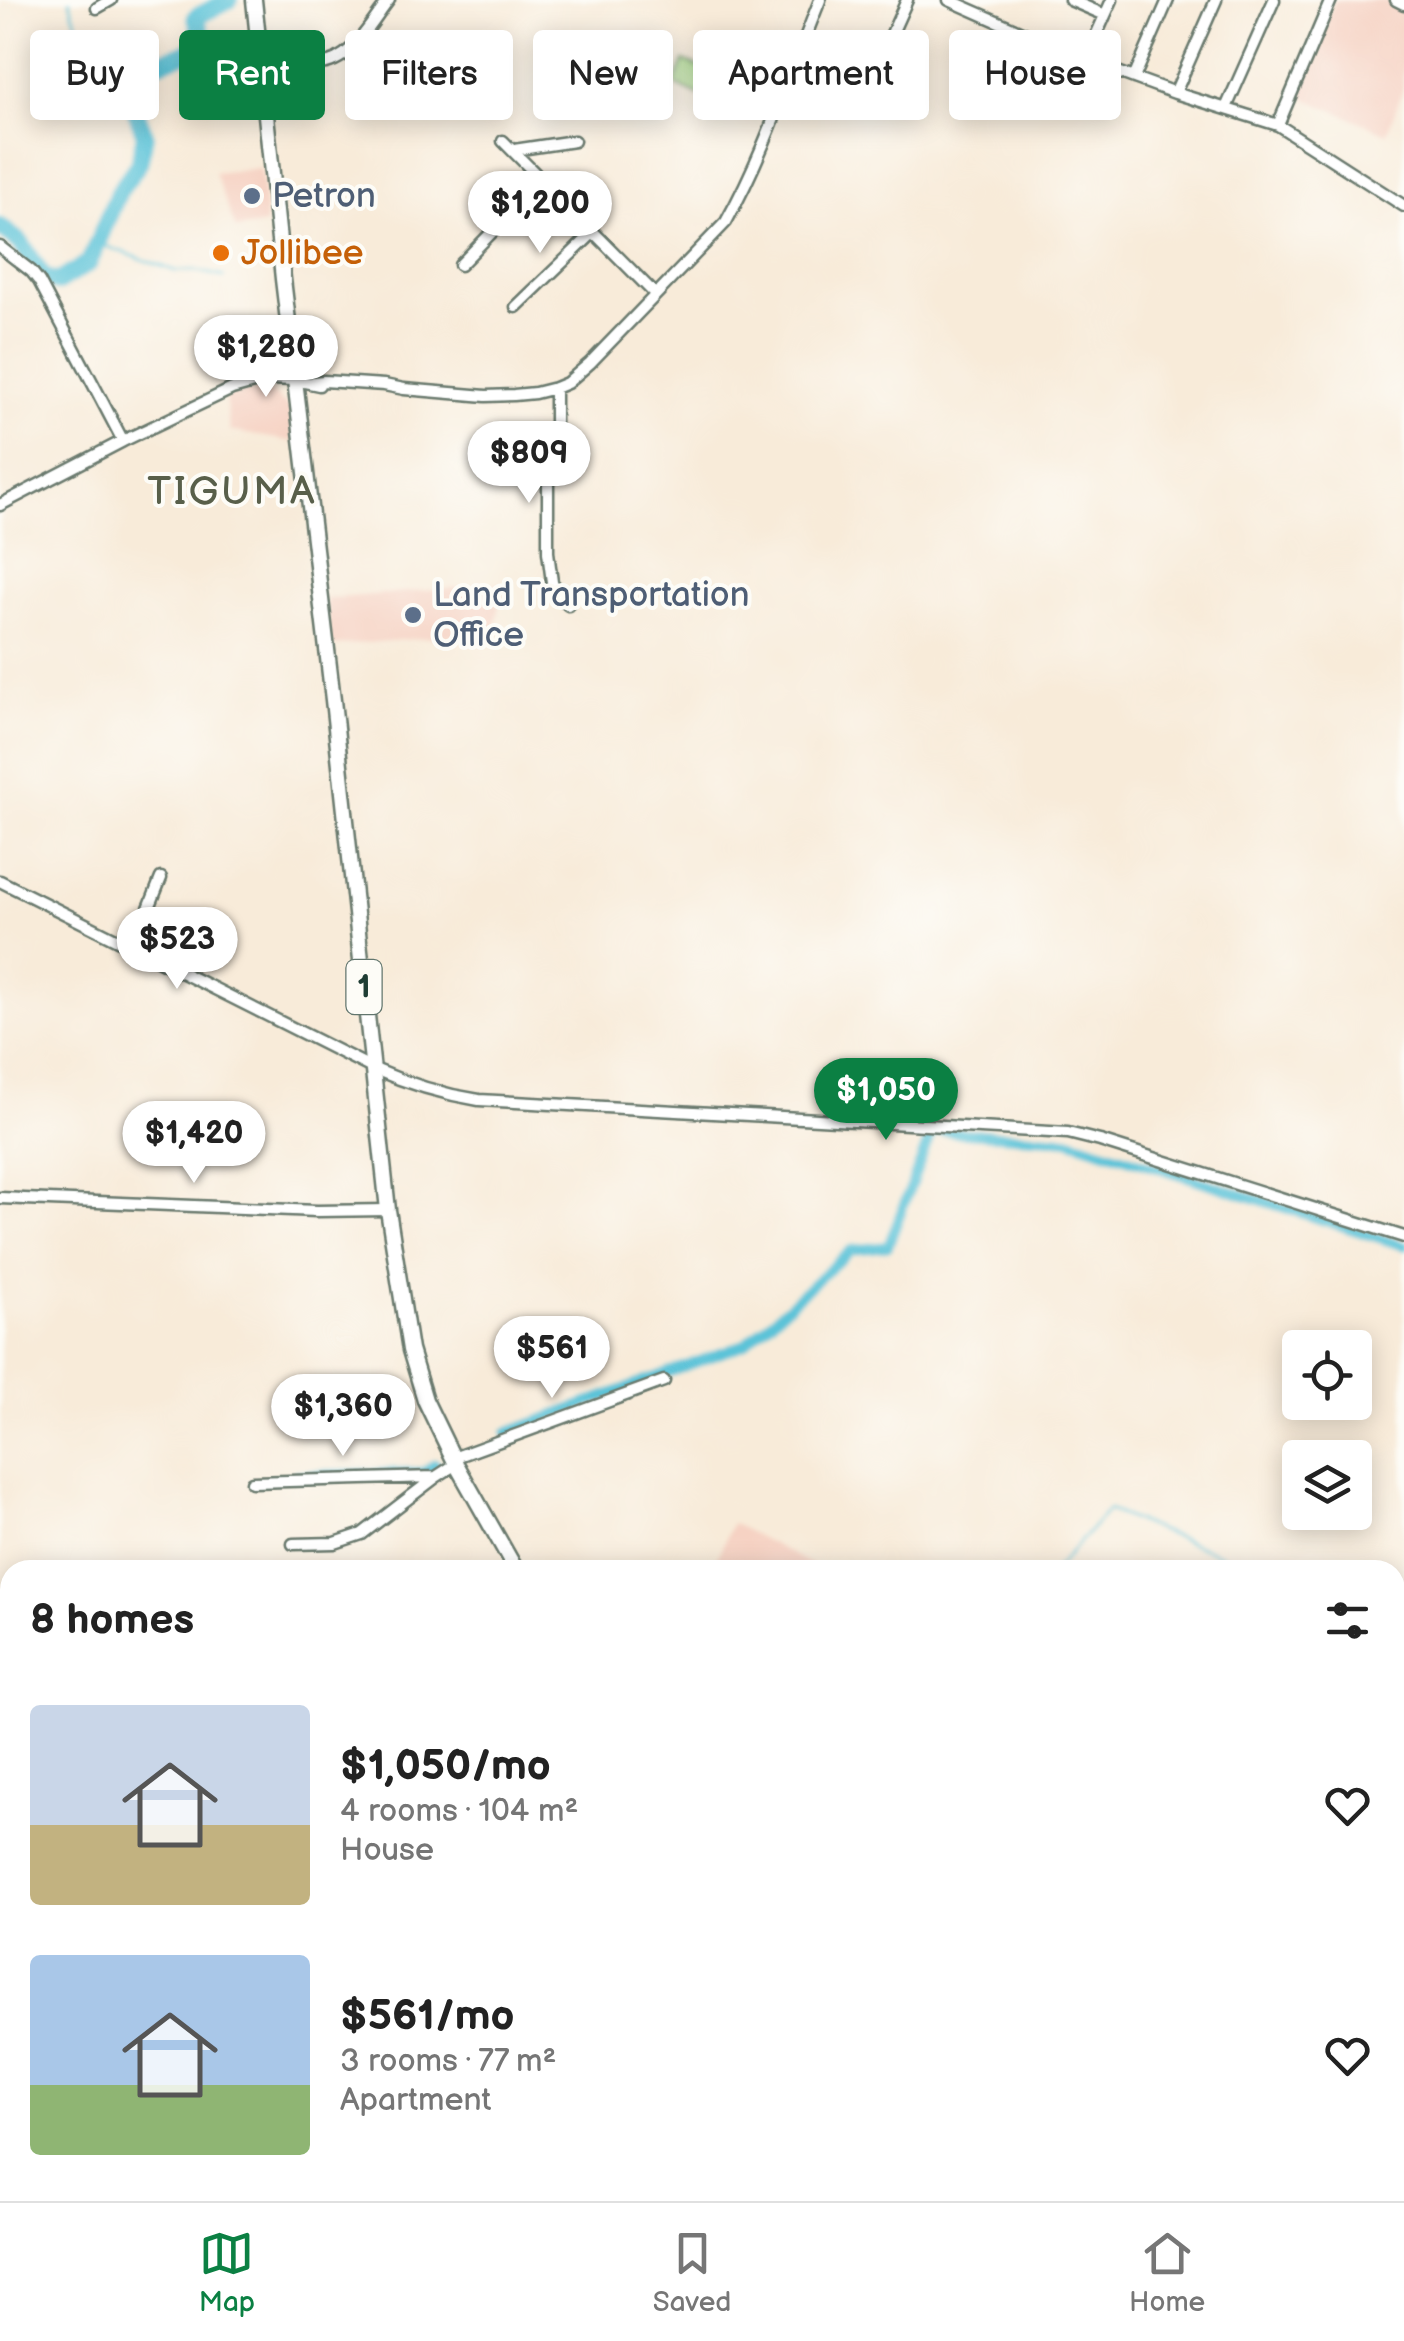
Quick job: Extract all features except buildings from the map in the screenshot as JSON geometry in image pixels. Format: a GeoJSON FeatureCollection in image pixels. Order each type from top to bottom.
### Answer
{"type":"FeatureCollection","features":[{"type":"Feature","properties":{"kind":"highway","name":"1"},"geometry":{"type":"LineString","coordinates":[[254,0],[257,30]]}},
{"type":"Feature","properties":{"kind":"highway","name":"1"},"geometry":{"type":"LineString","coordinates":[[267,120],[388,1210],[410,1350],[424,1400],[510,1560]]}},
{"type":"Feature","properties":{"kind":"street"},"geometry":{"type":"LineString","coordinates":[[97,8],[111,0]]}},
{"type":"Feature","properties":{"kind":"street"},"geometry":{"type":"LineString","coordinates":[[325,63],[351,48],[389,0]]}},
{"type":"Feature","properties":{"kind":"street"},"geometry":{"type":"LineString","coordinates":[[0,505],[251,382],[295,380],[324,386],[486,396],[535,393],[567,383],[726,222],[766,138],[820,0]]}},
{"type":"Feature","properties":{"kind":"street"},"geometry":{"type":"LineString","coordinates":[[894,30],[908,0]]}},
{"type":"Feature","properties":{"kind":"street"},"geometry":{"type":"LineString","coordinates":[[950,0],[1018,30]]}},
{"type":"Feature","properties":{"kind":"street"},"geometry":{"type":"LineString","coordinates":[[1070,0],[1105,15]]}},
{"type":"Feature","properties":{"kind":"street"},"geometry":{"type":"LineString","coordinates":[[1099,30],[1112,0]]}},
{"type":"Feature","properties":{"kind":"street"},"geometry":{"type":"LineString","coordinates":[[1134,78],[1168,0]]}},
{"type":"Feature","properties":{"kind":"street"},"geometry":{"type":"LineString","coordinates":[[1175,93],[1216,0]]}},
{"type":"Feature","properties":{"kind":"street"},"geometry":{"type":"LineString","coordinates":[[1226,108],[1274,0]]}},
{"type":"Feature","properties":{"kind":"street"},"geometry":{"type":"LineString","coordinates":[[1278,125],[1330,0]]}},
{"type":"Feature","properties":{"kind":"street"},"geometry":{"type":"LineString","coordinates":[[1396,0],[1404,4]]}},
{"type":"Feature","properties":{"kind":"street"},"geometry":{"type":"LineString","coordinates":[[1121,73],[1278,125],[1404,206]]}},
{"type":"Feature","properties":{"kind":"street"},"geometry":{"type":"LineString","coordinates":[[503,141],[654,294]]}},
{"type":"Feature","properties":{"kind":"street"},"geometry":{"type":"LineString","coordinates":[[514,150],[574,141]]}},
{"type":"Feature","properties":{"kind":"street"},"geometry":{"type":"LineString","coordinates":[[460,265],[542,181]]}},
{"type":"Feature","properties":{"kind":"street"},"geometry":{"type":"LineString","coordinates":[[516,308],[593,233]]}},
{"type":"Feature","properties":{"kind":"street"},"geometry":{"type":"LineString","coordinates":[[0,247],[39,282],[124,441]]}},
{"type":"Feature","properties":{"kind":"street"},"geometry":{"type":"LineString","coordinates":[[555,388],[548,552],[552,582],[568,604]]}},
{"type":"Feature","properties":{"kind":"street"},"geometry":{"type":"LineString","coordinates":[[133,948],[160,878]]}},
{"type":"Feature","properties":{"kind":"street"},"geometry":{"type":"LineString","coordinates":[[0,881],[372,1068],[420,1087],[479,1100],[1068,1133],[1404,1238]]}},
{"type":"Feature","properties":{"kind":"street"},"geometry":{"type":"LineString","coordinates":[[0,1198],[300,1211],[388,1210]]}},
{"type":"Feature","properties":{"kind":"street"},"geometry":{"type":"LineString","coordinates":[[293,1544],[350,1540],[455,1461],[664,1381]]}},
{"type":"Feature","properties":{"kind":"street"},"geometry":{"type":"LineString","coordinates":[[252,1482],[436,1477]]}},
{"type":"Feature","properties":{"kind":"shaded area"},"geometry":{"type":"Polygon","coordinates":[[[1335,0],[1383,0],[1404,10],[1404,87],[1387,133],[1295,94],[1335,0]]]}},
{"type":"Feature","properties":{"kind":"shaded area"},"geometry":{"type":"Polygon","coordinates":[[[261,168],[266,224],[236,229],[214,173],[261,168]]]}},
{"type":"Feature","properties":{"kind":"shaded area"},"geometry":{"type":"Polygon","coordinates":[[[266,387],[290,409],[295,442],[230,431],[225,397],[266,387]]]}},
{"type":"Feature","properties":{"kind":"shaded area","name":"Land Transportation Office"},"geometry":{"type":"Polygon","coordinates":[[[502,584],[495,632],[331,646],[326,599],[502,584]]]}},
{"type":"Feature","properties":{"kind":"shaded area"},"geometry":{"type":"Polygon","coordinates":[[[732,1523],[802,1560],[716,1560],[732,1523]]]}},
{"type":"Feature","properties":{"kind":"green space"},"geometry":{"type":"Polygon","coordinates":[[[684,61],[693,65],[693,93],[674,84],[684,61]]]}},
{"type":"Feature","properties":{"kind":"waterway"},"geometry":{"type":"LineString","coordinates":[[70,0],[80,30]]}},
{"type":"Feature","properties":{"kind":"waterway"},"geometry":{"type":"LineString","coordinates":[[0,227],[21,243],[44,278],[58,282],[89,263],[119,191],[139,163],[145,135],[125,83],[128,73],[205,46],[196,17],[229,0]]}},
{"type":"Feature","properties":{"kind":"waterway"},"geometry":{"type":"LineString","coordinates":[[97,243],[175,271],[224,277]]}},
{"type":"Feature","properties":{"kind":"waterway"},"geometry":{"type":"LineString","coordinates":[[507,1433],[745,1344],[851,1250],[888,1246],[932,1131],[1068,1139],[1404,1246]]}},
{"type":"Feature","properties":{"kind":"waterway"},"geometry":{"type":"LineString","coordinates":[[297,1475],[424,1472],[435,1464]]}},
{"type":"Feature","properties":{"kind":"waterway"},"geometry":{"type":"LineString","coordinates":[[1064,1560],[1108,1510],[1234,1560]]}},
{"type":"Feature","properties":{"kind":"place","name":"Petron"},"geometry":{"type":"Point","coordinates":[252,196]}},
{"type":"Feature","properties":{"kind":"place","name":"Jollibee"},"geometry":{"type":"Point","coordinates":[221,253]}},
{"type":"Feature","properties":{"kind":"place","name":"Land Transportation Office"},"geometry":{"type":"Point","coordinates":[413,615]}},
{"type":"Feature","properties":{"kind":"district","name":"TIGUMA"},"geometry":{"type":"Point","coordinates":[232,492]}}]}
